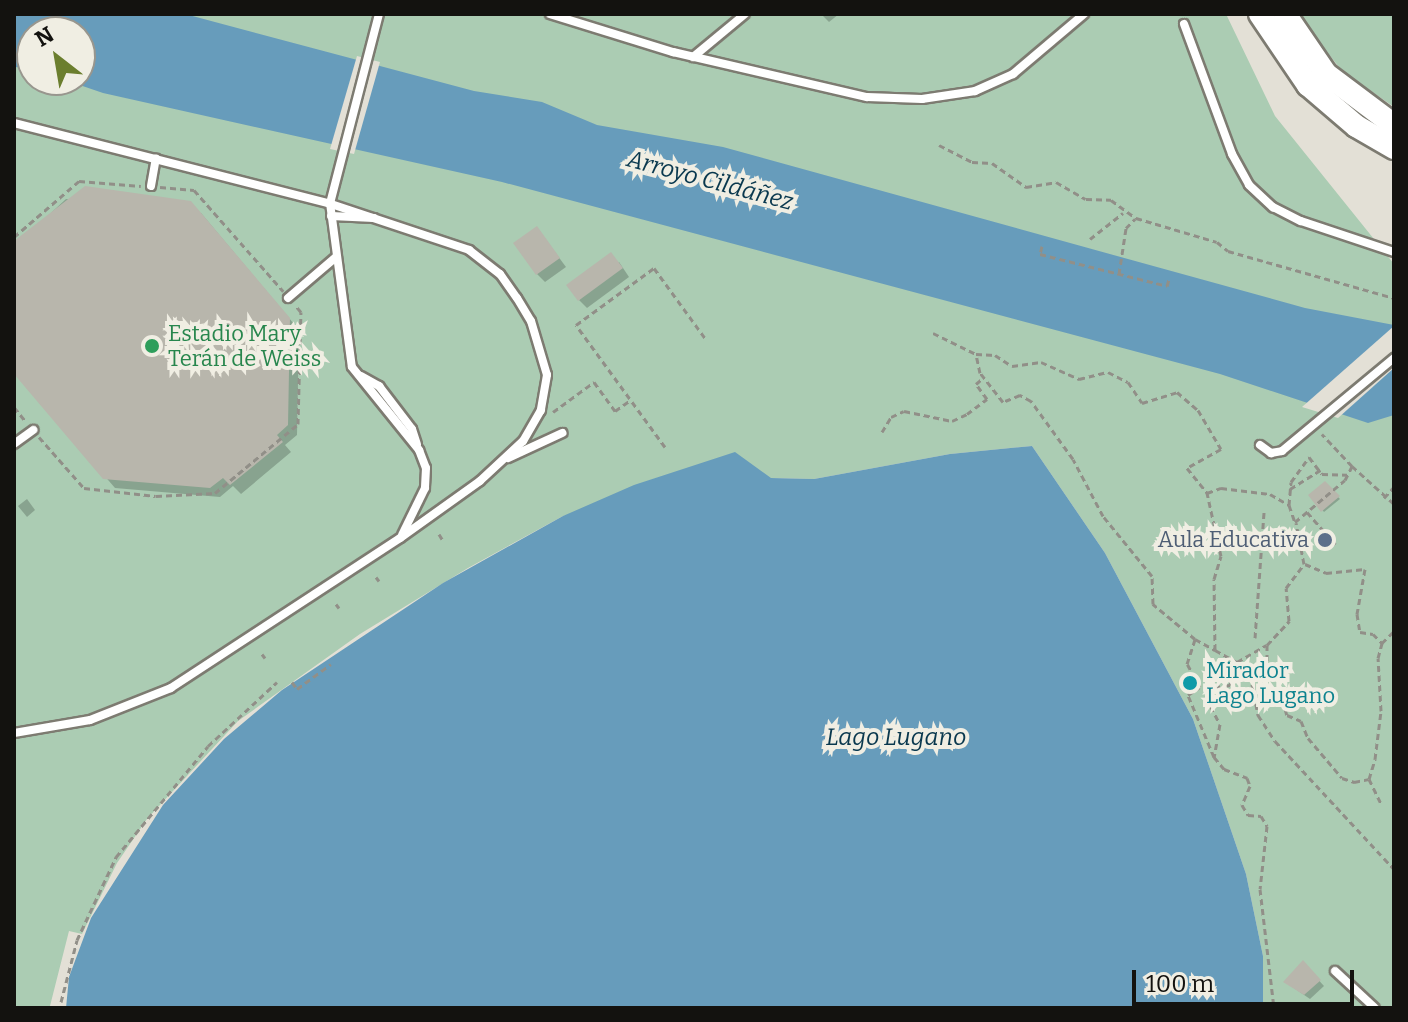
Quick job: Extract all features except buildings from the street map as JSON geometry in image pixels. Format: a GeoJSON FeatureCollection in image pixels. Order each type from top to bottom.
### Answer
{"type":"FeatureCollection","features":[{"type":"Feature","properties":{"kind":"main road"},"geometry":{"type":"LineString","coordinates":[[1260,14],[1308,85],[1356,126],[1394,148]]}},
{"type":"Feature","properties":{"kind":"main road"},"geometry":{"type":"LineString","coordinates":[[1285,14],[1326,74],[1394,125]]}},
{"type":"Feature","properties":{"kind":"lane"},"geometry":{"type":"LineString","coordinates":[[550,14],[693,57],[867,97],[922,99],[975,91],[1013,74],[1084,14]]}},
{"type":"Feature","properties":{"kind":"lane"},"geometry":{"type":"LineString","coordinates":[[693,57],[745,14]]}},
{"type":"Feature","properties":{"kind":"lane"},"geometry":{"type":"LineString","coordinates":[[378,19],[330,203],[352,367],[419,450],[425,488],[400,538]]}},
{"type":"Feature","properties":{"kind":"lane"},"geometry":{"type":"LineString","coordinates":[[1184,24],[1232,154],[1249,185],[1273,207],[1301,221],[1394,252]]}},
{"type":"Feature","properties":{"kind":"lane"},"geometry":{"type":"LineString","coordinates":[[14,733],[90,720],[171,688],[400,538],[523,441],[541,410],[547,375],[531,321],[500,274],[469,250],[379,217],[330,203],[15,123]]}},
{"type":"Feature","properties":{"kind":"lane"},"geometry":{"type":"LineString","coordinates":[[151,186],[156,158]]}},
{"type":"Feature","properties":{"kind":"lane"},"geometry":{"type":"LineString","coordinates":[[331,216],[353,221],[379,217]]}},
{"type":"Feature","properties":{"kind":"lane"},"geometry":{"type":"LineString","coordinates":[[288,298],[336,257]]}},
{"type":"Feature","properties":{"kind":"lane"},"geometry":{"type":"LineString","coordinates":[[1260,445],[1271,453],[1282,451],[1394,358]]}},
{"type":"Feature","properties":{"kind":"lane"},"geometry":{"type":"LineString","coordinates":[[14,444],[33,430]]}},
{"type":"Feature","properties":{"kind":"lane"},"geometry":{"type":"LineString","coordinates":[[500,462],[562,433]]}},
{"type":"Feature","properties":{"kind":"lane"},"geometry":{"type":"LineString","coordinates":[[1335,971],[1375,1008]]}},
{"type":"Feature","properties":{"kind":"path"},"geometry":{"type":"LineString","coordinates":[[939,145],[972,162],[992,163],[1026,187],[1056,182],[1086,199],[1111,200],[1123,213],[1217,242],[1228,251],[1394,298]]}},
{"type":"Feature","properties":{"kind":"path"},"geometry":{"type":"LineString","coordinates":[[14,237],[79,181],[194,190],[301,312],[298,424],[215,493],[156,496],[84,488],[14,407]]}},
{"type":"Feature","properties":{"kind":"path"},"geometry":{"type":"LineString","coordinates":[[1090,239],[1123,213]]}},
{"type":"Feature","properties":{"kind":"path"},"geometry":{"type":"LineString","coordinates":[[1119,274],[1126,228],[1136,218]]}},
{"type":"Feature","properties":{"kind":"path"},"geometry":{"type":"LineString","coordinates":[[1042,246],[1040,254],[1167,286],[1169,279]]}},
{"type":"Feature","properties":{"kind":"path"},"geometry":{"type":"LineString","coordinates":[[665,447],[576,325],[654,268],[705,338]]}},
{"type":"Feature","properties":{"kind":"path"},"geometry":{"type":"LineString","coordinates":[[933,333],[976,354],[995,355],[1012,366],[1041,362],[1079,379],[1108,372],[1128,382],[1142,403],[1177,392],[1198,410],[1221,449],[1187,468],[1207,493],[1221,556],[1214,579],[1215,650]]}},
{"type":"Feature","properties":{"kind":"path"},"geometry":{"type":"LineString","coordinates":[[976,354],[983,378],[1003,402],[1020,395],[1031,401],[1073,459],[1103,516],[1152,576],[1153,604],[1195,639],[1237,662]]}},
{"type":"Feature","properties":{"kind":"path"},"geometry":{"type":"LineString","coordinates":[[882,432],[891,417],[904,411],[952,421],[967,414],[987,399],[976,384],[983,378]]}},
{"type":"Feature","properties":{"kind":"path"},"geometry":{"type":"LineString","coordinates":[[562,433],[548,415],[594,382],[615,411],[631,400]]}},
{"type":"Feature","properties":{"kind":"path"},"geometry":{"type":"LineString","coordinates":[[1318,422],[1352,466],[1394,504]]}},
{"type":"Feature","properties":{"kind":"path"},"geometry":{"type":"LineString","coordinates":[[1274,1008],[1260,889],[1267,826],[1261,816],[1248,815],[1242,805],[1247,778],[1224,769],[1214,757],[1188,695],[1200,687],[1230,685],[1237,662],[1267,645],[1289,621],[1286,588],[1304,564],[1289,505],[1290,489],[1309,457],[1320,470],[1348,476]]}},
{"type":"Feature","properties":{"kind":"path"},"geometry":{"type":"LineString","coordinates":[[1295,522],[1348,476],[1352,466]]}},
{"type":"Feature","properties":{"kind":"path"},"geometry":{"type":"LineString","coordinates":[[1290,489],[1320,470]]}},
{"type":"Feature","properties":{"kind":"path"},"geometry":{"type":"LineString","coordinates":[[1384,498],[1394,487]]}},
{"type":"Feature","properties":{"kind":"path"},"geometry":{"type":"LineString","coordinates":[[1207,493],[1236,489],[1270,494],[1289,505]]}},
{"type":"Feature","properties":{"kind":"path"},"geometry":{"type":"LineString","coordinates":[[1255,638],[1264,511]]}},
{"type":"Feature","properties":{"kind":"path"},"geometry":{"type":"LineString","coordinates":[[1307,512],[1335,544]]}},
{"type":"Feature","properties":{"kind":"path"},"geometry":{"type":"LineString","coordinates":[[1304,564],[1326,573],[1365,569],[1357,614],[1360,632],[1373,634],[1382,643]]}},
{"type":"Feature","properties":{"kind":"path"},"geometry":{"type":"LineString","coordinates":[[1381,804],[1369,779],[1381,711],[1376,679],[1382,643],[1394,631]]}},
{"type":"Feature","properties":{"kind":"path"},"geometry":{"type":"LineString","coordinates":[[1195,639],[1187,664],[1200,687]]}},
{"type":"Feature","properties":{"kind":"path"},"geometry":{"type":"LineString","coordinates":[[1267,645],[1267,666],[1278,680],[1287,715],[1301,721],[1308,738],[1342,778],[1369,779]]}},
{"type":"Feature","properties":{"kind":"path"},"geometry":{"type":"LineString","coordinates":[[292,682],[297,689],[331,664]]}},
{"type":"Feature","properties":{"kind":"path"},"geometry":{"type":"LineString","coordinates":[[61,1002],[77,940],[116,857],[208,746],[277,682]]}},
{"type":"Feature","properties":{"kind":"path"},"geometry":{"type":"LineString","coordinates":[[1252,684],[1258,715],[1275,741],[1394,869]]}},
{"type":"Feature","properties":{"kind":"path"},"geometry":{"type":"LineString","coordinates":[[1212,688],[1206,697],[1220,724],[1214,757]]}},
{"type":"Feature","properties":{"kind":"green space"},"geometry":{"type":"Polygon","coordinates":[[[14,14],[1226,14],[1275,116],[1394,264],[1394,1008],[1263,1008],[1263,956],[1246,874],[1193,719],[1105,553],[1032,446],[950,454],[814,479],[771,478],[563,516],[468,568],[360,634],[238,721],[147,819],[117,863],[82,934],[69,931],[50,1006],[14,1008],[14,14]]]}},
{"type":"Feature","properties":{"kind":"green space"},"geometry":{"type":"Polygon","coordinates":[[[1297,14],[1394,14],[1394,107],[1342,71],[1297,14]]]}},
{"type":"Feature","properties":{"kind":"water","name":"Arroyo Cildáñez"},"geometry":{"type":"Polygon","coordinates":[[[14,14],[185,14],[474,91],[542,102],[597,125],[723,147],[1305,308],[1394,325],[1394,415],[1368,423],[1220,374],[502,182],[103,93],[96,91],[96,16],[16,16],[14,67],[14,14]]]}},
{"type":"Feature","properties":{"kind":"water","name":"Lago Lugano"},"geometry":{"type":"Polygon","coordinates":[[[1032,446],[1105,553],[1193,719],[1246,874],[1263,956],[1263,1008],[66,1008],[69,977],[91,918],[163,805],[224,739],[282,690],[443,583],[563,516],[634,485],[735,452],[771,478],[814,479],[950,454],[1032,446]]]}},
{"type":"Feature","properties":{"kind":"pier"},"geometry":{"type":"Polygon","coordinates":[[[357,56],[380,62],[354,154],[330,149],[357,56]]]}},
{"type":"Feature","properties":{"kind":"pier"},"geometry":{"type":"Polygon","coordinates":[[[1394,326],[1394,368],[1338,418],[1302,407],[1394,326]]]}},
{"type":"Feature","properties":{"kind":"place","name":"Estadio Mary Terán de Weiss"},"geometry":{"type":"Point","coordinates":[152,346]}},
{"type":"Feature","properties":{"kind":"place","name":"Aula Educativa"},"geometry":{"type":"Point","coordinates":[1325,540]}},
{"type":"Feature","properties":{"kind":"place","name":"Mirador Lago Lugano"},"geometry":{"type":"Point","coordinates":[1190,683]}}]}
